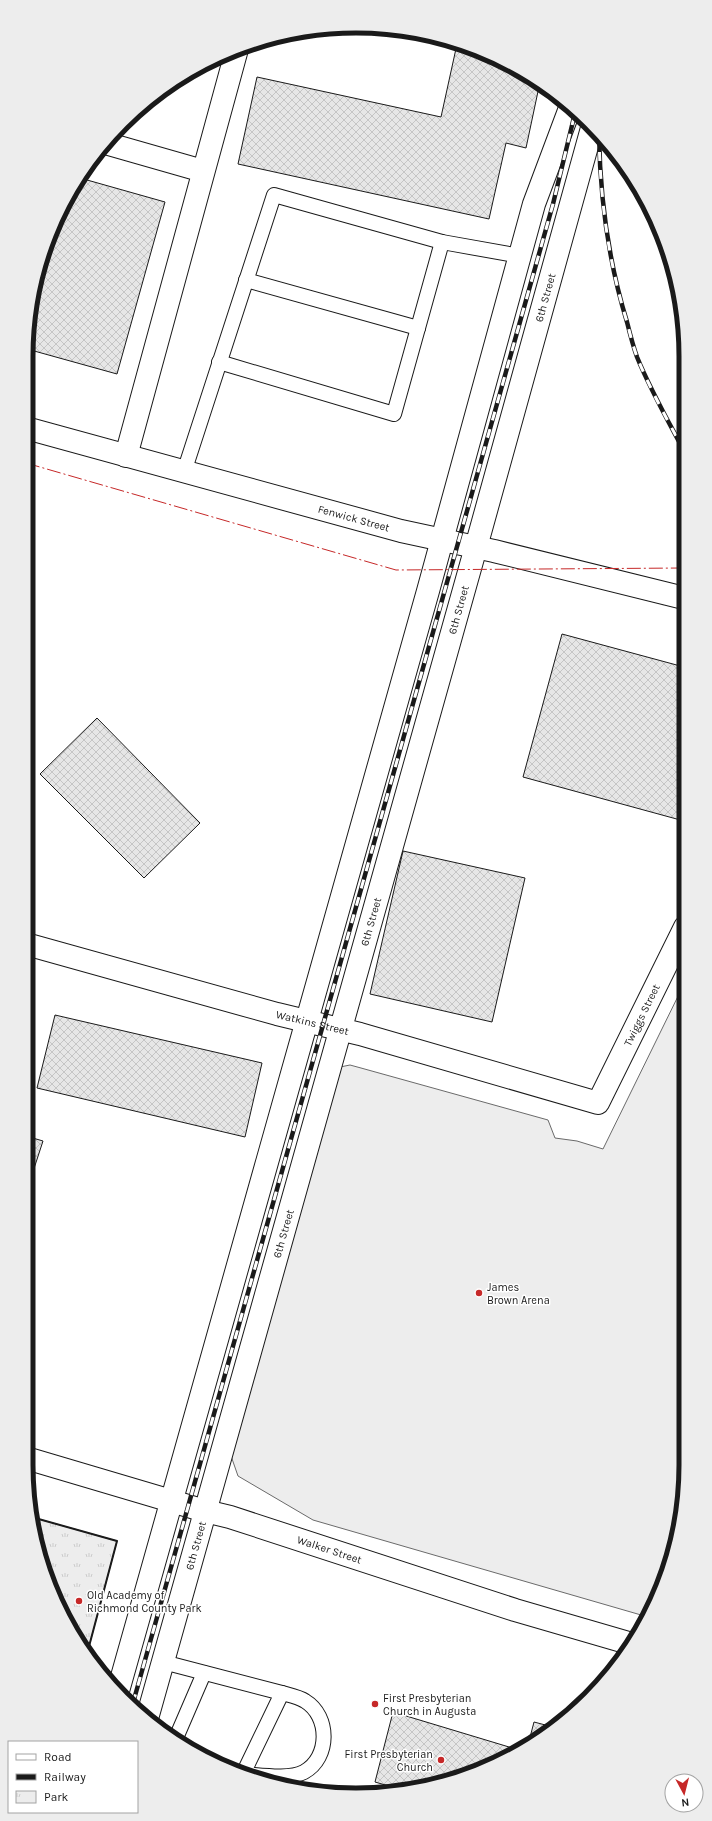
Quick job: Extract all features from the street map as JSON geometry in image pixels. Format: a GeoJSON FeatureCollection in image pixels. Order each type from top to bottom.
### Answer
{"type":"FeatureCollection","features":[{"type":"Feature","properties":{"kind":"street"},"geometry":{"type":"LineString","coordinates":[[126,456],[235,57]]}},
{"type":"Feature","properties":{"kind":"street"},"geometry":{"type":"LineString","coordinates":[[120,1685],[442,540],[534,204],[568,112]]}},
{"type":"Feature","properties":{"kind":"street","name":"6th Street"},"geometry":{"type":"LineString","coordinates":[[149,1713],[590,134]]}},
{"type":"Feature","properties":{"kind":"street"},"geometry":{"type":"LineString","coordinates":[[111,145],[203,171]]}},
{"type":"Feature","properties":{"kind":"street","name":"Fenwick Street"},"geometry":{"type":"LineString","coordinates":[[33,430],[400,531],[476,547],[679,597]]}},
{"type":"Feature","properties":{"kind":"street","name":"Twiggs Street"},"geometry":{"type":"LineString","coordinates":[[598,1103],[679,939]]}},
{"type":"Feature","properties":{"kind":"street","name":"Watkins Street"},"geometry":{"type":"LineString","coordinates":[[33,946],[277,1014],[306,1020],[598,1103]]}},
{"type":"Feature","properties":{"kind":"street","name":"Walker Street"},"geometry":{"type":"LineString","coordinates":[[33,1460],[205,1512],[230,1517],[515,1610],[626,1642]]}},
{"type":"Feature","properties":{"kind":"lane"},"geometry":{"type":"LineString","coordinates":[[184,472],[274,195],[442,242],[520,256]]}},
{"type":"Feature","properties":{"kind":"lane"},"geometry":{"type":"LineString","coordinates":[[219,362],[394,414],[442,242]]}},
{"type":"Feature","properties":{"kind":"lane"},"geometry":{"type":"LineString","coordinates":[[246,280],[418,328]]}},
{"type":"Feature","properties":{"kind":"lane"},"geometry":{"type":"LineString","coordinates":[[163,1662],[305,1700],[318,1713],[324,1730],[322,1748],[315,1764],[303,1773],[283,1777],[268,1776]]}},
{"type":"Feature","properties":{"kind":"lane"},"geometry":{"type":"LineString","coordinates":[[178,1734],[204,1673]]}},
{"type":"Feature","properties":{"kind":"lane"},"geometry":{"type":"LineString","coordinates":[[246,1768],[282,1693]]}},
{"type":"Feature","properties":{"kind":"green space","name":"Old Academy of Richmond County Park"},"geometry":{"type":"Polygon","coordinates":[[[38,1519],[117,1541],[89,1647],[66,1608],[58,1589],[44,1549],[38,1519]]]}},
{"type":"Feature","properties":{"kind":"shaded area","name":"James Brown Arena"},"geometry":{"type":"Polygon","coordinates":[[[679,994],[678,1486],[673,1528],[668,1549],[662,1569],[642,1615],[313,1520],[238,1476],[230,1453],[340,1067],[350,1065],[548,1120],[555,1138],[577,1141],[603,1149],[679,994]]]}},
{"type":"Feature","properties":{"kind":"building"},"geometry":{"type":"Polygon","coordinates":[[[456,49],[499,66],[538,89],[526,148],[506,143],[489,219],[238,164],[257,77],[441,117],[456,49]]]}},
{"type":"Feature","properties":{"kind":"building"},"geometry":{"type":"Polygon","coordinates":[[[85,180],[165,202],[117,374],[33,351],[39,293],[50,252],[66,213],[85,180]]]}},
{"type":"Feature","properties":{"kind":"building"},"geometry":{"type":"Polygon","coordinates":[[[562,634],[679,666],[679,820],[523,777],[562,634]]]}},
{"type":"Feature","properties":{"kind":"building"},"geometry":{"type":"Polygon","coordinates":[[[97,718],[200,823],[144,878],[40,774],[97,718]]]}},
{"type":"Feature","properties":{"kind":"building"},"geometry":{"type":"Polygon","coordinates":[[[403,851],[525,878],[492,1022],[370,994],[403,851]]]}},
{"type":"Feature","properties":{"kind":"building"},"geometry":{"type":"Polygon","coordinates":[[[55,1015],[262,1063],[245,1137],[37,1088],[55,1015]]]}},
{"type":"Feature","properties":{"kind":"building"},"geometry":{"type":"Polygon","coordinates":[[[33,1138],[43,1141],[33,1172],[33,1138]]]}},
{"type":"Feature","properties":{"kind":"building","name":"First Presbyterian Church"},"geometry":{"type":"Polygon","coordinates":[[[393,1712],[512,1748],[480,1763],[440,1777],[419,1782],[388,1786],[375,1782],[393,1712]]]}},
{"type":"Feature","properties":{"kind":"building"},"geometry":{"type":"Polygon","coordinates":[[[534,1722],[547,1725],[535,1734],[530,1737],[534,1722]]]}},
{"type":"Feature","properties":{"kind":"railway"},"geometry":{"type":"LineString","coordinates":[[134,1699],[553,204],[574,118]]}},
{"type":"Feature","properties":{"kind":"railway"},"geometry":{"type":"LineString","coordinates":[[599,143],[601,182],[606,229],[620,299],[637,357],[653,392],[679,441]]}},
{"type":"Feature","properties":{"kind":"wall"},"geometry":{"type":"LineString","coordinates":[[38,1519],[117,1541],[89,1647]]}},
{"type":"Feature","properties":{"kind":"power"},"geometry":{"type":"LineString","coordinates":[[33,465],[396,570],[679,568]]}},
{"type":"Feature","properties":{"kind":"place","name":"James Brown Arena"},"geometry":{"type":"Point","coordinates":[479,1293]}},
{"type":"Feature","properties":{"kind":"place","name":"Old Academy of Richmond County Park"},"geometry":{"type":"Point","coordinates":[79,1601]}},
{"type":"Feature","properties":{"kind":"place","name":"First Presbyterian Church in Augusta"},"geometry":{"type":"Point","coordinates":[375,1704]}},
{"type":"Feature","properties":{"kind":"place","name":"First Presbyterian Church"},"geometry":{"type":"Point","coordinates":[441,1760]}}]}
